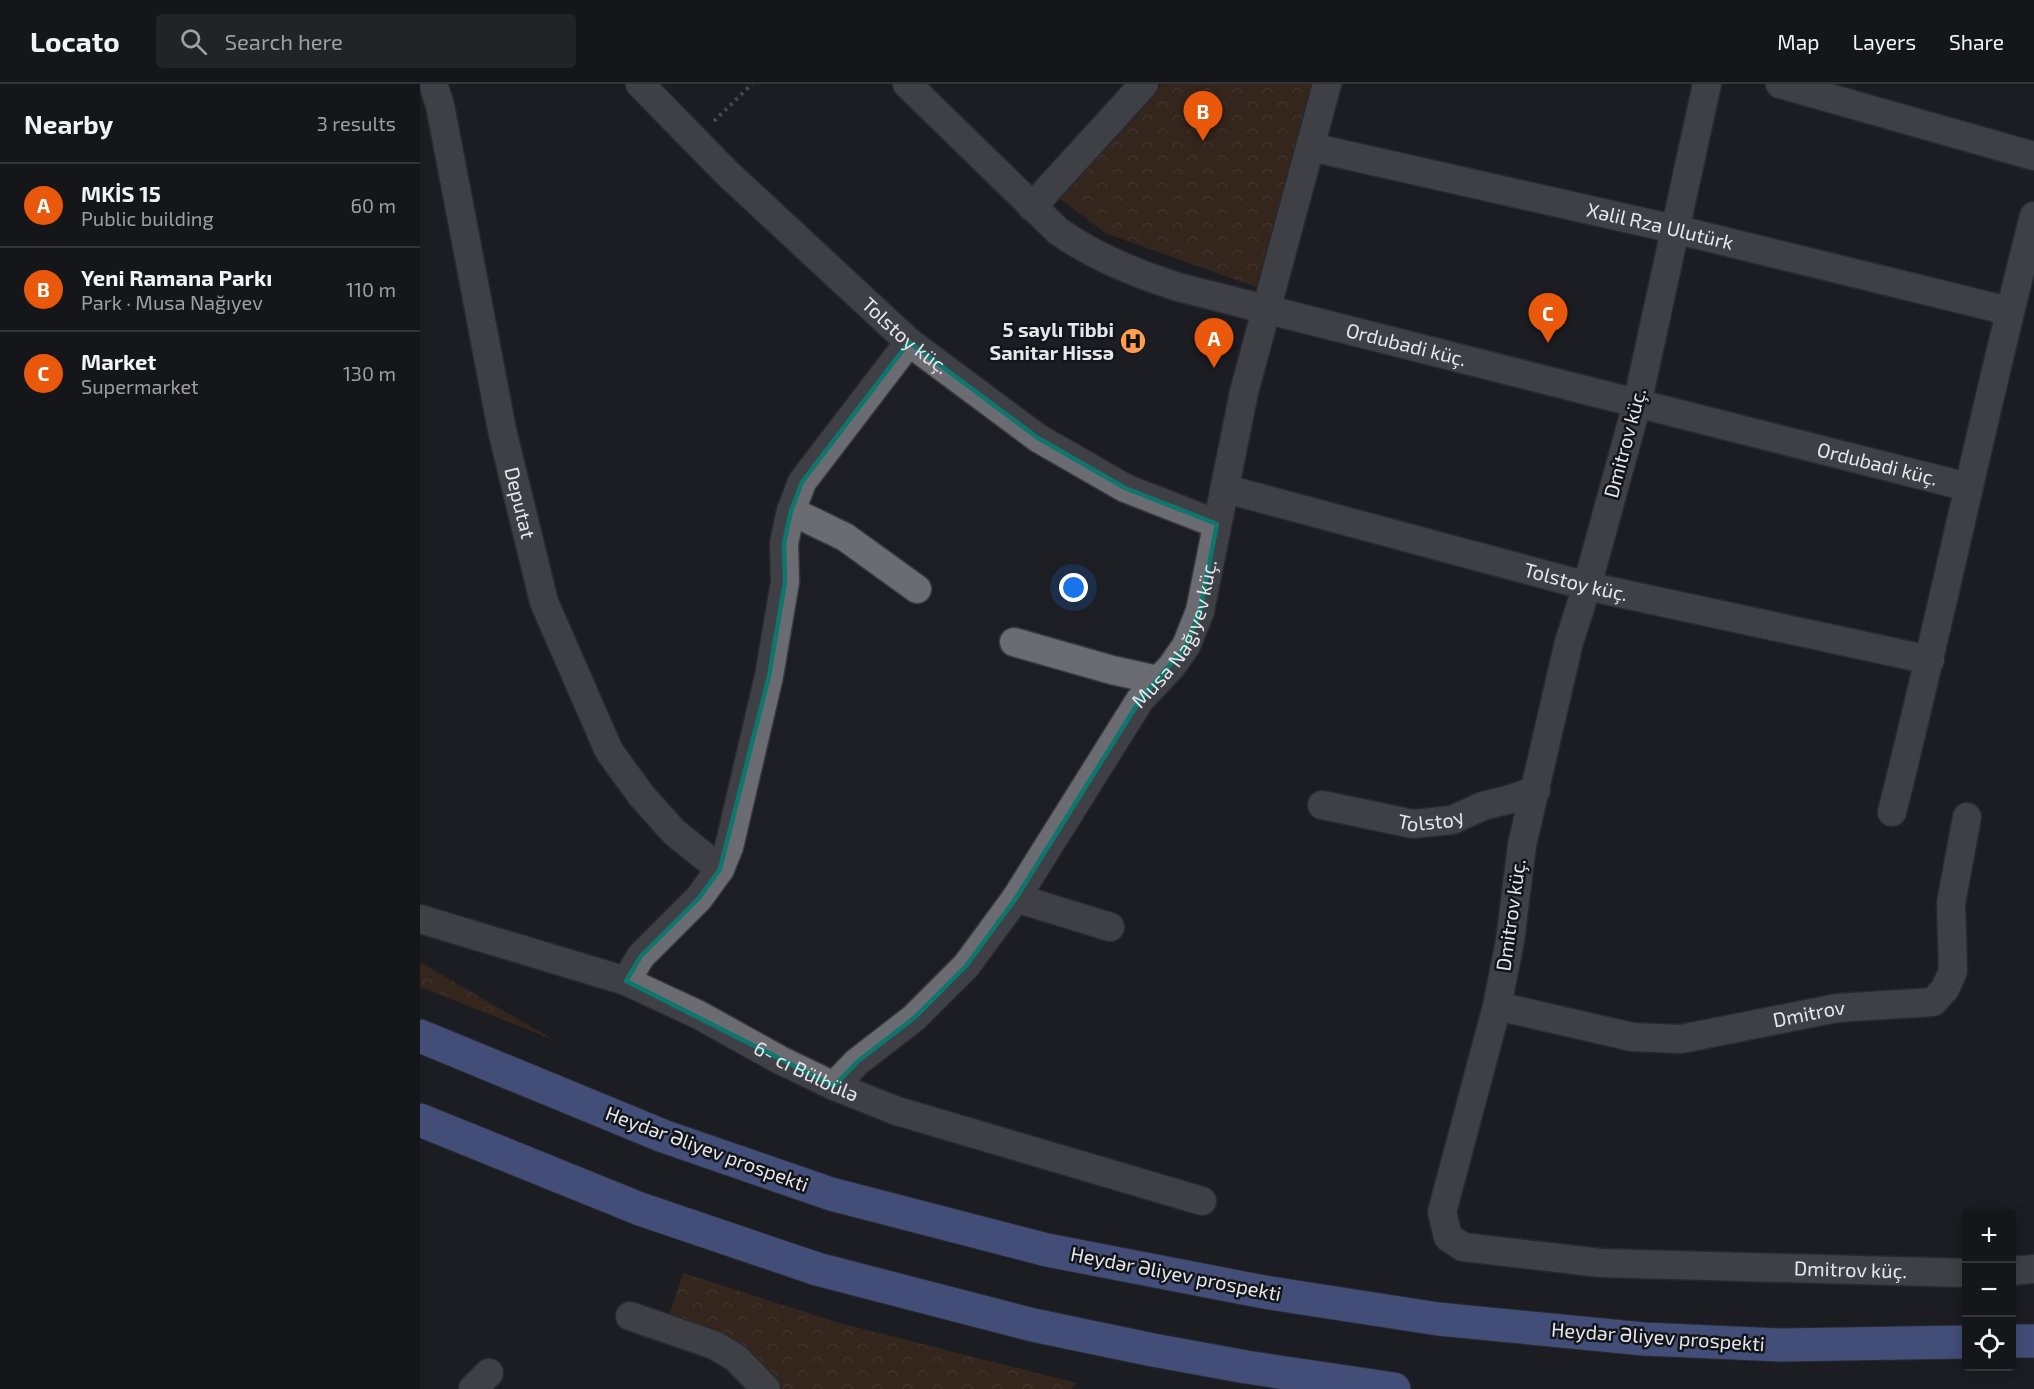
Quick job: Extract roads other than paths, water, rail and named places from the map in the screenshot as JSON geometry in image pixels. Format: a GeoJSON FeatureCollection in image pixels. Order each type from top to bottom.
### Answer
{"type":"FeatureCollection","features":[{"type":"Feature","properties":{"kind":"highway","name":"Heydər Əliyev prospekti"},"geometry":{"type":"LineString","coordinates":[[420,1036],[663,1136],[831,1194],[1047,1250],[1263,1292],[1438,1319],[1667,1340],[1782,1345],[1962,1342]]}},
{"type":"Feature","properties":{"kind":"highway"},"geometry":{"type":"LineString","coordinates":[[420,1120],[640,1209],[817,1269],[1033,1325],[1153,1350],[1246,1367],[1394,1389]]}},
{"type":"Feature","properties":{"kind":"highway"},"geometry":{"type":"LineString","coordinates":[[2016,1341],[2034,1341]]}},
{"type":"Feature","properties":{"kind":"street","name":"Deputat"},"geometry":{"type":"LineString","coordinates":[[433,84],[440,105],[502,430],[544,602],[609,751],[641,795],[674,832],[720,869]]}},
{"type":"Feature","properties":{"kind":"street","name":"Tolstoy küç."},"geometry":{"type":"LineString","coordinates":[[640,84],[726,172],[909,342],[1038,438],[1125,488],[1217,524]]}},
{"type":"Feature","properties":{"kind":"street","name":"Ordubadi küç."},"geometry":{"type":"LineString","coordinates":[[907,84],[1058,231],[1082,247],[1132,272],[1178,287],[1266,310],[1968,487]]}},
{"type":"Feature","properties":{"kind":"street"},"geometry":{"type":"LineString","coordinates":[[1032,207],[1144,84]]}},
{"type":"Feature","properties":{"kind":"street","name":"Musa Nağıyev küç."},"geometry":{"type":"LineString","coordinates":[[834,1086],[857,1062],[914,1018],[966,966],[1016,898],[1140,700],[1172,666],[1186,646],[1200,611],[1244,392],[1327,84]]}},
{"type":"Feature","properties":{"kind":"street","name":"Dmitrov küç."},"geometry":{"type":"LineString","coordinates":[[1707,84],[1637,404],[1587,586],[1569,642],[1522,845],[1510,941],[1497,1006],[1442,1212],[1448,1237],[1463,1247],[1601,1263],[1962,1273]]}},
{"type":"Feature","properties":{"kind":"street"},"geometry":{"type":"LineString","coordinates":[[1780,84],[2034,156]]}},
{"type":"Feature","properties":{"kind":"street","name":"Xəlil Rza Ulutürk"},"geometry":{"type":"LineString","coordinates":[[1311,147],[1674,229],[2010,311]]}},
{"type":"Feature","properties":{"kind":"street"},"geometry":{"type":"LineString","coordinates":[[1892,812],[2034,216]]}},
{"type":"Feature","properties":{"kind":"street"},"geometry":{"type":"LineString","coordinates":[[626,981],[641,956],[699,898],[720,869],[729,847],[769,676],[785,582],[784,543],[791,511],[802,482],[909,342]]}},
{"type":"Feature","properties":{"kind":"street","name":"Tolstoy küç."},"geometry":{"type":"LineString","coordinates":[[1226,489],[1587,586],[1930,660]]}},
{"type":"Feature","properties":{"kind":"street"},"geometry":{"type":"LineString","coordinates":[[791,511],[845,537],[917,589]]}},
{"type":"Feature","properties":{"kind":"street"},"geometry":{"type":"LineString","coordinates":[[1014,642],[1112,670],[1157,680]]}},
{"type":"Feature","properties":{"kind":"street","name":"Tolstoy"},"geometry":{"type":"LineString","coordinates":[[1322,805],[1413,824],[1452,820],[1483,806],[1536,790]]}},
{"type":"Feature","properties":{"kind":"street","name":"Dmitrov"},"geometry":{"type":"LineString","coordinates":[[1497,1006],[1632,1037],[1681,1039],[1837,1008],[1933,1002],[1945,989],[1953,971],[1951,903],[1967,817]]}},
{"type":"Feature","properties":{"kind":"street"},"geometry":{"type":"LineString","coordinates":[[1016,898],[1110,927]]}},
{"type":"Feature","properties":{"kind":"street","name":"6- cı Bülbülə"},"geometry":{"type":"LineString","coordinates":[[420,919],[626,981],[699,1015],[780,1060],[834,1086],[897,1111],[1202,1201]]}},
{"type":"Feature","properties":{"kind":"street"},"geometry":{"type":"LineString","coordinates":[[2016,1271],[2034,1269]]}},
{"type":"Feature","properties":{"kind":"street"},"geometry":{"type":"LineString","coordinates":[[630,1316],[714,1345],[736,1358],[766,1389]]}},
{"type":"Feature","properties":{"kind":"place","name":"Yeni Ramana Parkı"},"geometry":{"type":"Point","coordinates":[1203,141]}},
{"type":"Feature","properties":{"kind":"place","name":"5 saylı Tibbi Sanitar Hissə"},"geometry":{"type":"Point","coordinates":[1133,341]}},
{"type":"Feature","properties":{"kind":"place","name":"Market"},"geometry":{"type":"Point","coordinates":[1548,343]}},
{"type":"Feature","properties":{"kind":"place","name":"MKİS 15"},"geometry":{"type":"Point","coordinates":[1214,368]}}]}
